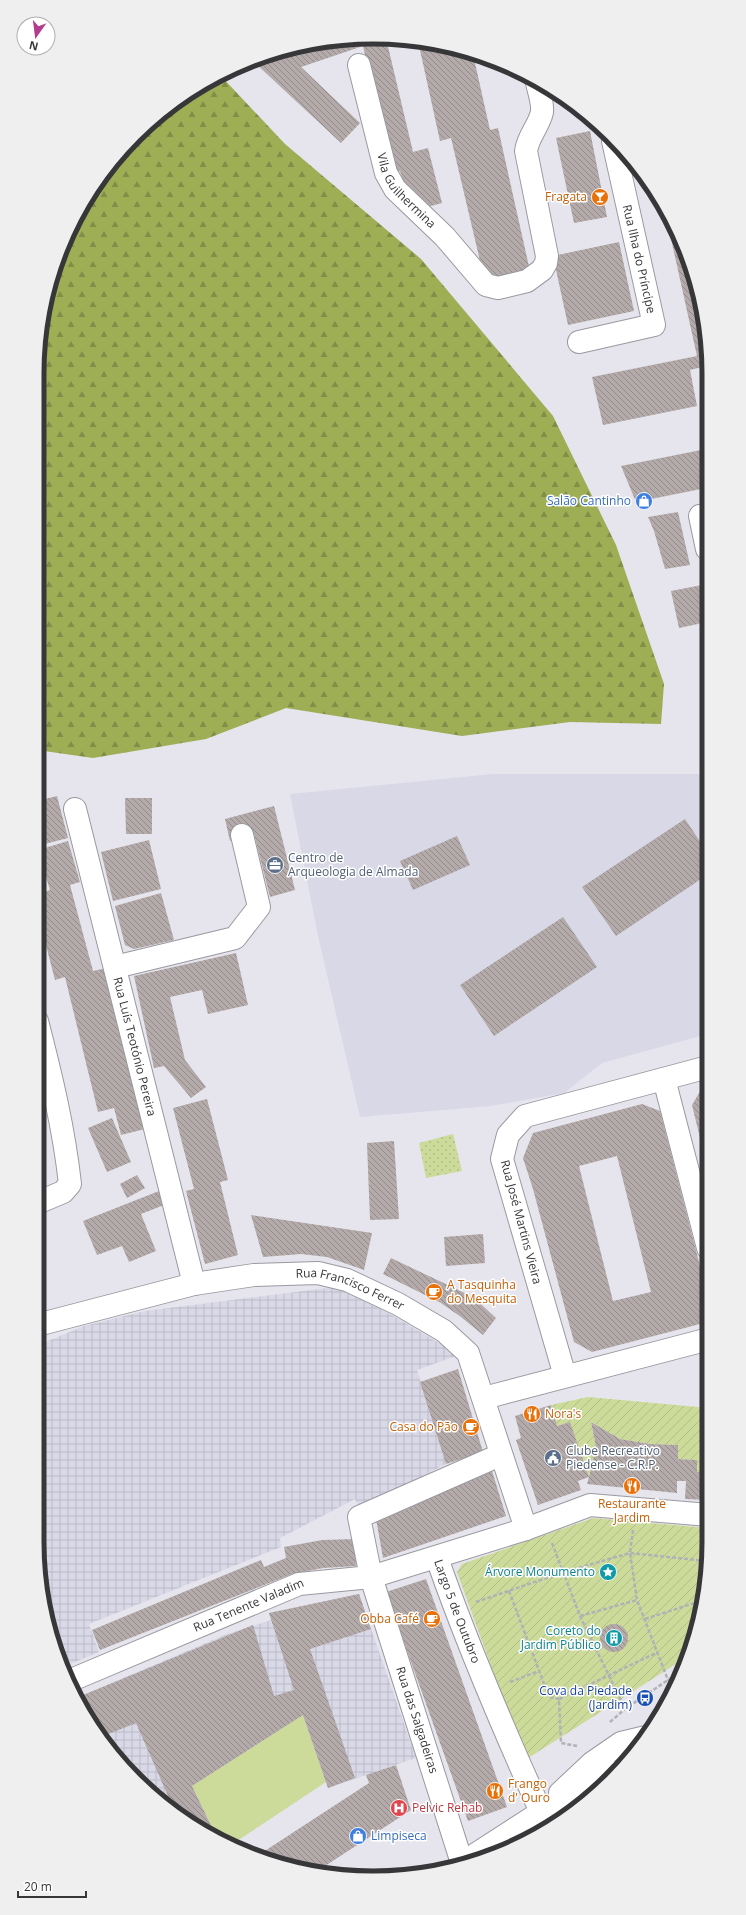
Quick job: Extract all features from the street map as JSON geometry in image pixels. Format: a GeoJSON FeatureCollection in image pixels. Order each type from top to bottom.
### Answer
{"type":"FeatureCollection","features":[{"type":"Feature","properties":{"kind":"street","name":"Vila Guilhermina"},"geometry":{"type":"LineString","coordinates":[[359,64],[386,173],[392,186],[445,237],[484,283],[498,288],[527,281],[539,273],[546,263],[547,256],[526,151],[528,140],[542,110],[538,88]]}},
{"type":"Feature","properties":{"kind":"street","name":"Rua Ilha do Príncipe"},"geometry":{"type":"LineString","coordinates":[[579,342],[654,325],[615,150]]}},
{"type":"Feature","properties":{"kind":"street"},"geometry":{"type":"LineString","coordinates":[[702,516],[700,516],[702,525]]}},
{"type":"Feature","properties":{"kind":"street","name":"Rua Luís Teotónio Pereira"},"geometry":{"type":"LineString","coordinates":[[75,808],[194,1284]]}},
{"type":"Feature","properties":{"kind":"street"},"geometry":{"type":"LineString","coordinates":[[115,967],[235,938],[259,907],[242,835]]}},
{"type":"Feature","properties":{"kind":"street"},"geometry":{"type":"LineString","coordinates":[[44,1049],[53,1084],[67,1159],[70,1184],[63,1192],[44,1200]]}},
{"type":"Feature","properties":{"kind":"street","name":"Rua José Martins Vieira"},"geometry":{"type":"LineString","coordinates":[[565,1376],[502,1159],[508,1135],[525,1116],[702,1069]]}},
{"type":"Feature","properties":{"kind":"street"},"geometry":{"type":"LineString","coordinates":[[664,1079],[702,1225]]}},
{"type":"Feature","properties":{"kind":"street","name":"Rua Francisco Ferrer"},"geometry":{"type":"LineString","coordinates":[[44,1323],[194,1284],[254,1275],[318,1273],[347,1280],[398,1304],[444,1331],[468,1353],[484,1398],[500,1455],[535,1526]]}},
{"type":"Feature","properties":{"kind":"street"},"geometry":{"type":"LineString","coordinates":[[484,1398],[702,1341]]}},
{"type":"Feature","properties":{"kind":"street","name":"Rua das Salgadeiras"},"geometry":{"type":"LineString","coordinates":[[459,1860],[371,1577],[359,1517],[500,1455]]}},
{"type":"Feature","properties":{"kind":"street","name":"Largo 5 de Outubro"},"geometry":{"type":"LineString","coordinates":[[541,1812],[455,1610],[437,1558],[535,1526],[590,1505],[702,1515]]}},
{"type":"Feature","properties":{"kind":"street","name":"Rua Tenente Valadim"},"geometry":{"type":"LineString","coordinates":[[74,1679],[299,1584],[371,1577],[437,1558]]}},
{"type":"Feature","properties":{"kind":"street"},"geometry":{"type":"LineString","coordinates":[[541,1812],[592,1763],[621,1742],[636,1739]]}},
{"type":"Feature","properties":{"kind":"street"},"geometry":{"type":"LineString","coordinates":[[473,1856],[541,1812],[605,1776]]}},
{"type":"Feature","properties":{"kind":"path"},"geometry":{"type":"LineString","coordinates":[[636,1510],[630,1553],[637,1600],[668,1680]]}},
{"type":"Feature","properties":{"kind":"path"},"geometry":{"type":"LineString","coordinates":[[535,1526],[564,1572],[580,1616],[625,1709],[673,1676]]}},
{"type":"Feature","properties":{"kind":"path"},"geometry":{"type":"LineString","coordinates":[[455,1610],[564,1572],[630,1553],[701,1560]]}},
{"type":"Feature","properties":{"kind":"path"},"geometry":{"type":"LineString","coordinates":[[509,1591],[549,1697],[559,1699],[609,1677],[658,1652]]}},
{"type":"Feature","properties":{"kind":"path"},"geometry":{"type":"LineString","coordinates":[[580,1616],[637,1600]]}},
{"type":"Feature","properties":{"kind":"path"},"geometry":{"type":"LineString","coordinates":[[645,1619],[697,1602]]}},
{"type":"Feature","properties":{"kind":"path"},"geometry":{"type":"LineString","coordinates":[[488,1690],[539,1671]]}},
{"type":"Feature","properties":{"kind":"path"},"geometry":{"type":"LineString","coordinates":[[559,1699],[561,1743],[582,1746]]}},
{"type":"Feature","properties":{"kind":"shaded area"},"geometry":{"type":"Polygon","coordinates":[[[493,774],[702,774],[702,1036],[602,1063],[564,1093],[491,1106],[360,1117],[318,936],[290,794],[493,774]]]}},
{"type":"Feature","properties":{"kind":"shaded area"},"geometry":{"type":"Polygon","coordinates":[[[343,1286],[459,1355],[417,1370],[446,1464],[360,1508],[355,1499],[280,1538],[281,1547],[89,1624],[99,1652],[68,1665],[61,1648],[50,1606],[45,1564],[44,1341],[84,1326],[145,1311],[343,1286]]]}},
{"type":"Feature","properties":{"kind":"shaded area"},"geometry":{"type":"Polygon","coordinates":[[[359,1594],[416,1758],[328,1788],[303,1716],[192,1786],[213,1830],[190,1816],[140,1775],[99,1725],[82,1695],[227,1634],[271,1620],[269,1613],[359,1594]]]}},
{"type":"Feature","properties":{"kind":"green space"},"geometry":{"type":"Polygon","coordinates":[[[224,80],[285,144],[421,259],[553,416],[616,545],[664,684],[661,724],[570,722],[462,736],[286,708],[206,739],[93,758],[44,751],[44,373],[50,309],[61,267],[69,247],[88,208],[99,190],[140,140],[190,99],[224,80]]]}},
{"type":"Feature","properties":{"kind":"green space"},"geometry":{"type":"Polygon","coordinates":[[[453,1134],[462,1171],[426,1178],[419,1143],[453,1134]]]}},
{"type":"Feature","properties":{"kind":"green space"},"geometry":{"type":"Polygon","coordinates":[[[588,1397],[702,1407],[702,1472],[697,1472],[697,1460],[678,1459],[678,1445],[650,1444],[620,1439],[591,1422],[596,1447],[589,1477],[570,1422],[557,1426],[551,1405],[588,1397]]]}},
{"type":"Feature","properties":{"kind":"green space"},"geometry":{"type":"Polygon","coordinates":[[[593,1518],[702,1527],[701,1564],[696,1606],[685,1648],[679,1662],[525,1760],[457,1572],[462,1564],[593,1518]]]}},
{"type":"Feature","properties":{"kind":"green space"},"geometry":{"type":"Polygon","coordinates":[[[303,1715],[326,1782],[237,1841],[213,1830],[192,1786],[303,1715]]]}},
{"type":"Feature","properties":{"kind":"building"},"geometry":{"type":"Polygon","coordinates":[[[351,45],[388,45],[413,152],[428,148],[442,203],[427,207],[404,184],[400,171],[392,173],[363,46],[301,67],[360,123],[341,143],[257,65],[309,50],[351,45]]]}},
{"type":"Feature","properties":{"kind":"building"},"geometry":{"type":"Polygon","coordinates":[[[419,47],[437,50],[474,60],[490,130],[498,128],[530,271],[485,282],[451,138],[440,141],[419,47]]]}},
{"type":"Feature","properties":{"kind":"building"},"geometry":{"type":"Polygon","coordinates":[[[590,131],[607,217],[574,223],[556,138],[590,131]]]}},
{"type":"Feature","properties":{"kind":"building"},"geometry":{"type":"Polygon","coordinates":[[[669,229],[685,267],[696,309],[702,367],[690,370],[697,406],[603,425],[592,377],[697,356],[669,229]]]}},
{"type":"Feature","properties":{"kind":"building"},"geometry":{"type":"Polygon","coordinates":[[[619,242],[634,311],[568,325],[553,256],[619,242]]]}},
{"type":"Feature","properties":{"kind":"building"},"geometry":{"type":"Polygon","coordinates":[[[702,450],[702,489],[636,502],[621,466],[702,450]]]}},
{"type":"Feature","properties":{"kind":"building"},"geometry":{"type":"Polygon","coordinates":[[[678,512],[690,565],[665,569],[654,531],[648,517],[678,512]]]}},
{"type":"Feature","properties":{"kind":"building"},"geometry":{"type":"Polygon","coordinates":[[[702,585],[702,623],[679,628],[671,591],[702,585]]]}},
{"type":"Feature","properties":{"kind":"building"},"geometry":{"type":"Polygon","coordinates":[[[57,796],[68,838],[44,844],[44,799],[57,796]]]}},
{"type":"Feature","properties":{"kind":"building"},"geometry":{"type":"Polygon","coordinates":[[[125,798],[152,798],[152,834],[126,834],[125,798]]]}},
{"type":"Feature","properties":{"kind":"building","name":"Centro de Arqueologia de Almada"},"geometry":{"type":"Polygon","coordinates":[[[274,806],[295,890],[270,897],[254,834],[242,835],[230,841],[225,819],[274,806]]]}},
{"type":"Feature","properties":{"kind":"building"},"geometry":{"type":"Polygon","coordinates":[[[685,819],[702,844],[702,878],[616,936],[582,887],[685,819]]]}},
{"type":"Feature","properties":{"kind":"building"},"geometry":{"type":"Polygon","coordinates":[[[457,836],[470,865],[413,890],[400,861],[457,836]]]}},
{"type":"Feature","properties":{"kind":"building"},"geometry":{"type":"Polygon","coordinates":[[[149,840],[161,889],[113,901],[101,852],[149,840]]]}},
{"type":"Feature","properties":{"kind":"building"},"geometry":{"type":"Polygon","coordinates":[[[68,841],[80,882],[70,885],[93,971],[107,968],[145,1129],[121,1135],[114,1108],[98,1112],[65,977],[55,980],[44,937],[44,892],[50,890],[44,870],[44,848],[68,841]]]}},
{"type":"Feature","properties":{"kind":"building"},"geometry":{"type":"Polygon","coordinates":[[[161,893],[174,940],[134,949],[125,945],[115,906],[161,893]]]}},
{"type":"Feature","properties":{"kind":"building"},"geometry":{"type":"Polygon","coordinates":[[[563,917],[597,967],[494,1036],[460,985],[563,917]]]}},
{"type":"Feature","properties":{"kind":"building"},"geometry":{"type":"Polygon","coordinates":[[[236,953],[248,1005],[208,1014],[202,990],[170,997],[185,1060],[206,1087],[191,1098],[164,1066],[154,1068],[134,976],[236,953]]]}},
{"type":"Feature","properties":{"kind":"building"},"geometry":{"type":"Polygon","coordinates":[[[702,1088],[702,1146],[692,1105],[702,1088]]]}},
{"type":"Feature","properties":{"kind":"building"},"geometry":{"type":"Polygon","coordinates":[[[207,1099],[228,1180],[220,1182],[238,1255],[205,1264],[186,1191],[194,1189],[173,1108],[207,1099]]]}},
{"type":"Feature","properties":{"kind":"building"},"geometry":{"type":"Polygon","coordinates":[[[642,1104],[660,1111],[702,1274],[702,1321],[700,1324],[592,1352],[574,1342],[533,1189],[523,1158],[533,1133],[642,1104]],[[617,1156],[579,1166],[613,1301],[651,1292],[617,1156]]]}},
{"type":"Feature","properties":{"kind":"building"},"geometry":{"type":"Polygon","coordinates":[[[112,1118],[131,1162],[107,1172],[88,1128],[112,1118]]]}},
{"type":"Feature","properties":{"kind":"building"},"geometry":{"type":"Polygon","coordinates":[[[394,1141],[399,1219],[370,1220],[367,1143],[394,1141]]]}},
{"type":"Feature","properties":{"kind":"building"},"geometry":{"type":"Polygon","coordinates":[[[137,1175],[145,1188],[127,1198],[120,1184],[137,1175]]]}},
{"type":"Feature","properties":{"kind":"building"},"geometry":{"type":"Polygon","coordinates":[[[159,1191],[164,1205],[141,1214],[156,1251],[129,1262],[122,1246],[97,1255],[83,1221],[159,1191]]]}},
{"type":"Feature","properties":{"kind":"building"},"geometry":{"type":"Polygon","coordinates":[[[251,1215],[372,1233],[364,1270],[327,1257],[301,1254],[263,1257],[251,1215]]]}},
{"type":"Feature","properties":{"kind":"building"},"geometry":{"type":"Polygon","coordinates":[[[483,1234],[485,1263],[446,1266],[444,1237],[483,1234]]]}},
{"type":"Feature","properties":{"kind":"building"},"geometry":{"type":"Polygon","coordinates":[[[391,1258],[473,1297],[496,1318],[483,1335],[441,1303],[383,1274],[391,1258]]]}},
{"type":"Feature","properties":{"kind":"building"},"geometry":{"type":"Polygon","coordinates":[[[458,1369],[483,1452],[446,1464],[420,1382],[458,1369]]]}},
{"type":"Feature","properties":{"kind":"building","name":"Clube Recreativo Piedense - C.R.P."},"geometry":{"type":"Polygon","coordinates":[[[551,1405],[557,1426],[570,1422],[589,1477],[578,1481],[581,1490],[538,1505],[516,1440],[521,1438],[515,1416],[551,1405]]]}},
{"type":"Feature","properties":{"kind":"building"},"geometry":{"type":"Polygon","coordinates":[[[591,1422],[620,1439],[650,1444],[678,1445],[678,1459],[697,1460],[697,1472],[702,1472],[702,1500],[685,1499],[686,1481],[677,1481],[677,1493],[587,1484],[596,1447],[591,1422]]]}},
{"type":"Feature","properties":{"kind":"building"},"geometry":{"type":"Polygon","coordinates":[[[492,1471],[506,1516],[383,1558],[376,1519],[472,1477],[492,1471]]]}},
{"type":"Feature","properties":{"kind":"building"},"geometry":{"type":"Polygon","coordinates":[[[355,1539],[356,1566],[323,1568],[292,1574],[100,1650],[92,1630],[261,1560],[264,1567],[286,1558],[284,1547],[322,1540],[355,1539]]]}},
{"type":"Feature","properties":{"kind":"building"},"geometry":{"type":"Polygon","coordinates":[[[426,1579],[507,1807],[468,1821],[386,1592],[426,1579]]]}},
{"type":"Feature","properties":{"kind":"building"},"geometry":{"type":"Polygon","coordinates":[[[359,1594],[371,1629],[310,1649],[355,1778],[328,1788],[303,1715],[192,1786],[213,1830],[190,1816],[170,1801],[136,1723],[106,1735],[99,1725],[82,1695],[253,1625],[274,1696],[294,1690],[269,1613],[359,1594]]]}},
{"type":"Feature","properties":{"kind":"building","name":"Coreto do Jardim Público"},"geometry":{"type":"Polygon","coordinates":[[[614,1624],[624,1628],[628,1638],[624,1648],[614,1652],[604,1648],[600,1638],[604,1628],[614,1624]]]}},
{"type":"Feature","properties":{"kind":"building"},"geometry":{"type":"Polygon","coordinates":[[[396,1765],[411,1810],[324,1867],[288,1860],[263,1852],[369,1783],[366,1775],[396,1765]]]}},
{"type":"Feature","properties":{"kind":"place","name":"Fragata"},"geometry":{"type":"Point","coordinates":[600,197]}},
{"type":"Feature","properties":{"kind":"place","name":"Salão Cantinho"},"geometry":{"type":"Point","coordinates":[644,501]}},
{"type":"Feature","properties":{"kind":"place","name":"Centro de Arqueologia de Almada"},"geometry":{"type":"Point","coordinates":[275,865]}},
{"type":"Feature","properties":{"kind":"place","name":"A Tasquinha do Mesquita"},"geometry":{"type":"Point","coordinates":[434,1292]}},
{"type":"Feature","properties":{"kind":"place","name":"Nora's"},"geometry":{"type":"Point","coordinates":[532,1414]}},
{"type":"Feature","properties":{"kind":"place","name":"Casa do Pão"},"geometry":{"type":"Point","coordinates":[471,1427]}},
{"type":"Feature","properties":{"kind":"place","name":"Clube Recreativo Piedense - C.R.P."},"geometry":{"type":"Point","coordinates":[553,1458]}},
{"type":"Feature","properties":{"kind":"place","name":"Restaurante Jardim"},"geometry":{"type":"Point","coordinates":[632,1486]}},
{"type":"Feature","properties":{"kind":"place","name":"Árvore Monumento"},"geometry":{"type":"Point","coordinates":[608,1572]}},
{"type":"Feature","properties":{"kind":"place","name":"Obba Café"},"geometry":{"type":"Point","coordinates":[432,1619]}},
{"type":"Feature","properties":{"kind":"place","name":"Coreto do Jardim Público"},"geometry":{"type":"Point","coordinates":[614,1638]}},
{"type":"Feature","properties":{"kind":"place","name":"Cova da Piedade (Jardim)"},"geometry":{"type":"Point","coordinates":[645,1698]}},
{"type":"Feature","properties":{"kind":"place","name":"Frango d' Ouro"},"geometry":{"type":"Point","coordinates":[495,1791]}},
{"type":"Feature","properties":{"kind":"place","name":"Pelvic Rehab"},"geometry":{"type":"Point","coordinates":[399,1808]}},
{"type":"Feature","properties":{"kind":"place","name":"Limpiseca"},"geometry":{"type":"Point","coordinates":[358,1836]}}]}
